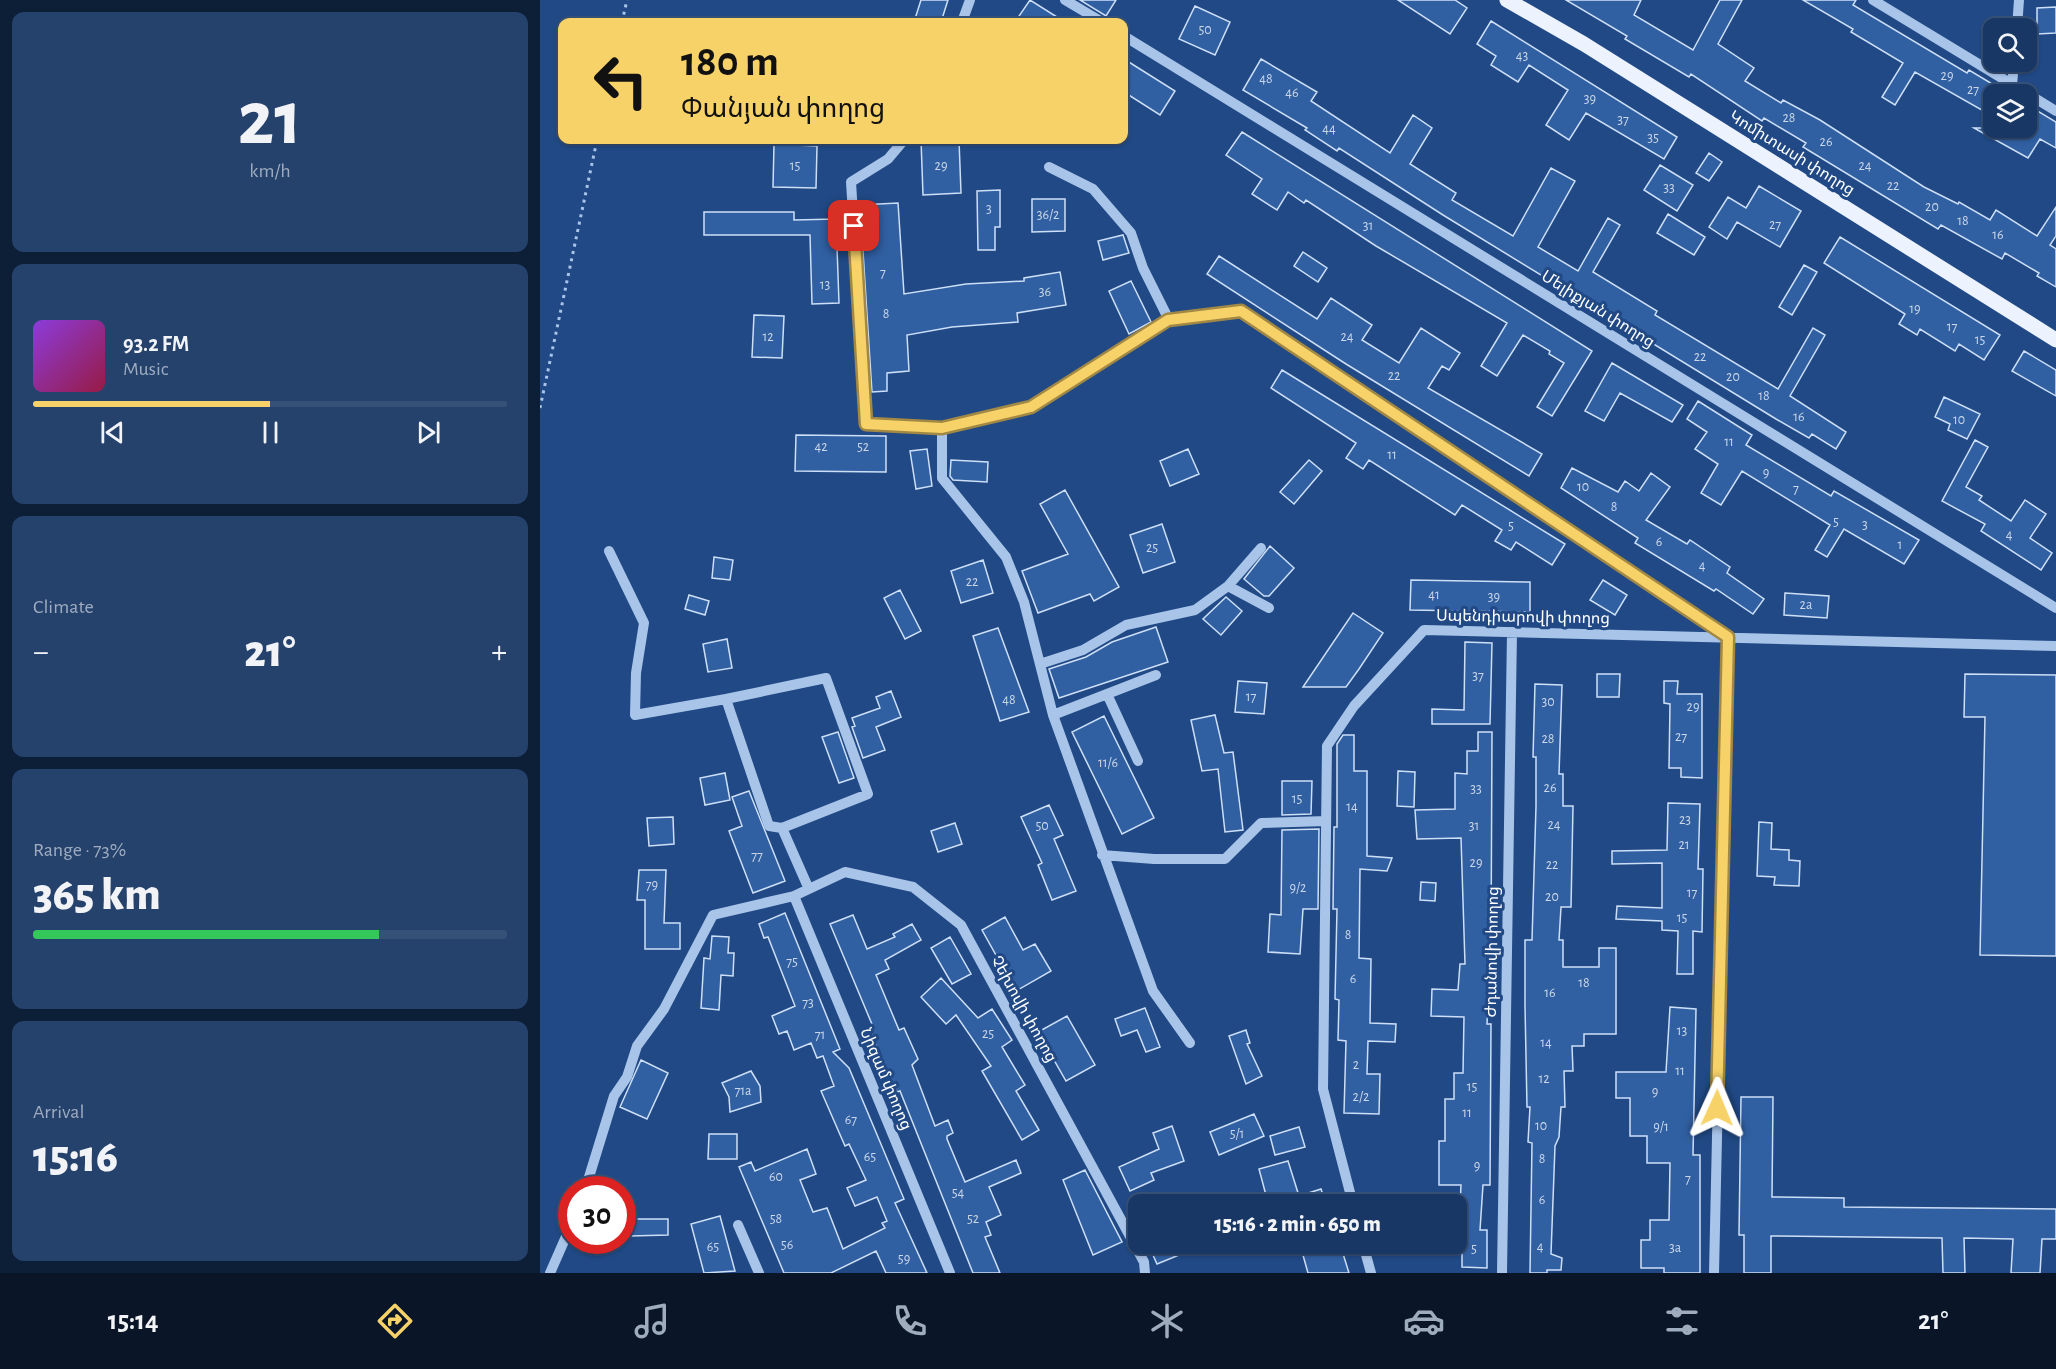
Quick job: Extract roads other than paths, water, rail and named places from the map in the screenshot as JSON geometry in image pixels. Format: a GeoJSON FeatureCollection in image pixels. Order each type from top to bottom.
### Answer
{"type":"FeatureCollection","features":[{"type":"Feature","properties":{"kind":"main road","name":"Կոմիտասի փողոց"},"geometry":{"type":"LineString","coordinates":[[1508,0],[1584,44],[2056,340]]}},
{"type":"Feature","properties":{"kind":"street"},"geometry":{"type":"LineString","coordinates":[[963,18],[970,0]]}},
{"type":"Feature","properties":{"kind":"street"},"geometry":{"type":"LineString","coordinates":[[1065,0],[1095,18]]}},
{"type":"Feature","properties":{"kind":"street"},"geometry":{"type":"LineString","coordinates":[[1873,0],[2010,84]]}},
{"type":"Feature","properties":{"kind":"street"},"geometry":{"type":"LineString","coordinates":[[2018,18],[2019,0]]}},
{"type":"Feature","properties":{"kind":"street","name":"Մելիքյան փողոց"},"geometry":{"type":"LineString","coordinates":[[1128,38],[2056,608]]}},
{"type":"Feature","properties":{"kind":"street"},"geometry":{"type":"LineString","coordinates":[[2037,100],[2056,111]]}},
{"type":"Feature","properties":{"kind":"street"},"geometry":{"type":"LineString","coordinates":[[901,144],[888,159],[851,182],[866,424],[942,428],[1031,407],[1168,320],[1241,311],[1728,637],[1713,1273]]}},
{"type":"Feature","properties":{"kind":"street"},"geometry":{"type":"LineString","coordinates":[[1049,167],[1093,189],[1131,233],[1143,268],[1168,320]]}},
{"type":"Feature","properties":{"kind":"street"},"geometry":{"type":"LineString","coordinates":[[942,428],[942,478],[1006,557],[1024,602],[1053,715],[1153,991],[1190,1043]]}},
{"type":"Feature","properties":{"kind":"street"},"geometry":{"type":"LineString","coordinates":[[1040,664],[1083,650],[1125,625],[1195,610],[1228,586],[1261,548]]}},
{"type":"Feature","properties":{"kind":"street"},"geometry":{"type":"LineString","coordinates":[[609,551],[644,623],[636,673],[634,715],[826,678],[868,794],[783,828],[770,826],[726,699]]}},
{"type":"Feature","properties":{"kind":"street"},"geometry":{"type":"LineString","coordinates":[[1228,586],[1269,608]]}},
{"type":"Feature","properties":{"kind":"street","name":"Սպենդիարովի փողոց"},"geometry":{"type":"LineString","coordinates":[[1350,1194],[1323,1089],[1326,746],[1354,706],[1424,630],[2056,646]]}},
{"type":"Feature","properties":{"kind":"street","name":"Ժդանովի փողոց"},"geometry":{"type":"LineString","coordinates":[[1502,1273],[1512,632]]}},
{"type":"Feature","properties":{"kind":"street"},"geometry":{"type":"LineString","coordinates":[[1053,715],[1156,675]]}},
{"type":"Feature","properties":{"kind":"street"},"geometry":{"type":"LineString","coordinates":[[1107,694],[1138,761]]}},
{"type":"Feature","properties":{"kind":"street"},"geometry":{"type":"LineString","coordinates":[[1102,855],[1154,859],[1225,859],[1262,823],[1326,821]]}},
{"type":"Feature","properties":{"kind":"street"},"geometry":{"type":"LineString","coordinates":[[783,828],[808,887]]}},
{"type":"Feature","properties":{"kind":"street","name":"Չեխովի փողոց"},"geometry":{"type":"LineString","coordinates":[[589,1176],[614,1096],[627,1077],[637,1046],[664,1009],[713,915],[794,896],[808,887],[845,872],[913,887],[961,925],[1114,1204],[1144,1262],[1145,1273]]}},
{"type":"Feature","properties":{"kind":"street","name":"Նիզամ փողոց"},"geometry":{"type":"LineString","coordinates":[[794,896],[950,1273]]}},
{"type":"Feature","properties":{"kind":"street"},"geometry":{"type":"LineString","coordinates":[[738,1225],[759,1273]]}},
{"type":"Feature","properties":{"kind":"street"},"geometry":{"type":"LineString","coordinates":[[550,1273],[558,1254]]}},
{"type":"Feature","properties":{"kind":"street"},"geometry":{"type":"LineString","coordinates":[[1366,1254],[1371,1273]]}}]}
